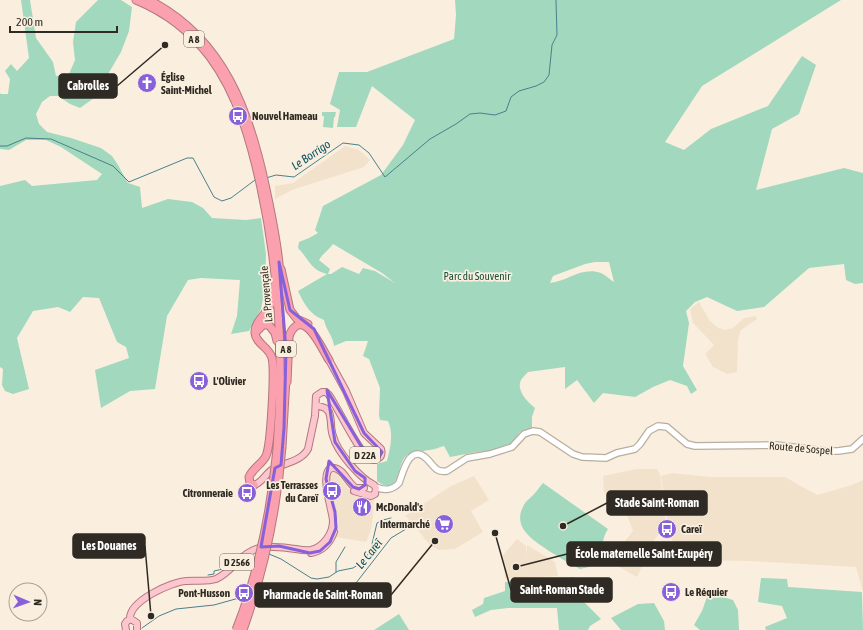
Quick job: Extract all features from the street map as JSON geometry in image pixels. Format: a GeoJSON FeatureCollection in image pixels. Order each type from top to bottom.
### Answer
{"type":"FeatureCollection","features":[{"type":"Feature","properties":{"kind":"highway","name":"La Provençale"},"geometry":{"type":"LineString","coordinates":[[136,0],[166,15],[194,39],[214,62],[236,97]]}},
{"type":"Feature","properties":{"kind":"highway","name":"La Provençale"},"geometry":{"type":"LineString","coordinates":[[149,0],[175,16],[199,37],[218,60],[249,122],[261,163],[277,261],[285,327],[286,392],[276,497],[267,544],[243,630]]}},
{"type":"Feature","properties":{"kind":"highway","name":"La Provençale"},"geometry":{"type":"LineString","coordinates":[[236,630],[260,556],[280,448],[281,366],[277,261]]}},
{"type":"Feature","properties":{"kind":"highway"},"geometry":{"type":"LineString","coordinates":[[254,485],[250,483],[249,477],[253,470],[265,457],[269,445],[273,366],[270,352],[257,339],[255,328],[272,300],[277,261]]}},
{"type":"Feature","properties":{"kind":"highway"},"geometry":{"type":"LineString","coordinates":[[277,261],[290,310],[297,319],[312,327],[319,337],[329,360]]}},
{"type":"Feature","properties":{"kind":"highway"},"geometry":{"type":"LineString","coordinates":[[257,339],[257,331],[260,326],[266,324],[272,328],[276,335],[281,366]]}},
{"type":"Feature","properties":{"kind":"highway"},"geometry":{"type":"LineString","coordinates":[[286,392],[290,335],[295,327],[304,325],[310,329],[329,360]]}},
{"type":"Feature","properties":{"kind":"main road","name":"D 22A"},"geometry":{"type":"LineString","coordinates":[[329,360],[346,391],[364,433],[381,449],[381,455],[378,459],[370,459],[364,453],[354,439],[328,393],[323,392],[318,394],[316,398],[316,405],[325,408],[329,412],[331,431],[335,442],[355,471],[364,478],[368,487]]}},
{"type":"Feature","properties":{"kind":"main road"},"geometry":{"type":"LineString","coordinates":[[254,485],[259,483],[272,470],[306,453],[314,423],[316,405]]}},
{"type":"Feature","properties":{"kind":"main road","name":"Route de Sospel"},"geometry":{"type":"LineString","coordinates":[[405,466],[410,458],[415,455],[420,455],[426,458],[437,470],[452,470],[467,458],[490,454],[512,447],[524,434],[533,431],[540,432],[573,454],[582,457],[606,458],[620,452],[636,448],[649,431],[658,426],[664,426],[670,429],[687,444],[695,446],[784,445],[831,452],[852,449],[863,439]]}},
{"type":"Feature","properties":{"kind":"main road"},"geometry":{"type":"LineString","coordinates":[[375,494],[376,490],[368,487],[369,496],[393,491],[400,487],[405,466]]}},
{"type":"Feature","properties":{"kind":"main road","name":"D 2566"},"geometry":{"type":"LineString","coordinates":[[130,619],[130,613],[133,608],[144,598],[183,581],[219,578],[242,557],[258,548],[279,546],[305,550],[315,549],[324,543],[330,533],[333,520],[327,494],[326,479],[327,474],[331,469],[336,469],[341,472],[353,487],[359,489],[368,487],[385,490],[396,487],[405,466]]}},
{"type":"Feature","properties":{"kind":"main road"},"geometry":{"type":"LineString","coordinates":[[126,630],[125,624],[130,619],[138,623],[137,630]]}},
{"type":"Feature","properties":{"kind":"highlighted area"},"geometry":{"type":"Polygon","coordinates":[[[279,262],[290,310],[314,329],[364,433],[382,452],[378,459],[367,456],[327,390],[335,442],[355,471],[365,478],[365,485],[359,489],[353,487],[329,461],[326,479],[335,512],[336,528],[330,542],[320,551],[310,553],[279,546],[261,547],[275,468],[281,465],[284,428],[286,350],[279,262]]]}},
{"type":"Feature","properties":{"kind":"shaded area"},"geometry":{"type":"Polygon","coordinates":[[[345,146],[359,150],[370,160],[364,167],[292,190],[275,199],[275,186],[293,183],[345,146]]]}},
{"type":"Feature","properties":{"kind":"shaded area"},"geometry":{"type":"Polygon","coordinates":[[[699,302],[710,321],[717,327],[724,330],[733,328],[744,318],[756,316],[757,319],[741,330],[738,339],[737,372],[727,374],[713,367],[705,354],[714,345],[693,323],[690,309],[699,302]]]}},
{"type":"Feature","properties":{"kind":"shaded area"},"geometry":{"type":"Polygon","coordinates":[[[636,469],[657,469],[660,474],[666,524],[653,542],[637,577],[609,561],[633,531],[626,512],[604,492],[603,476],[636,469]]]}},
{"type":"Feature","properties":{"kind":"shaded area","name":"Les Terrasses du Careï"},"geometry":{"type":"Polygon","coordinates":[[[332,473],[336,473],[348,488],[356,494],[374,499],[371,530],[366,542],[335,537],[333,500],[329,477],[332,473]]]}},
{"type":"Feature","properties":{"kind":"shaded area"},"geometry":{"type":"Polygon","coordinates":[[[672,473],[711,477],[785,477],[817,495],[852,485],[863,480],[863,592],[856,567],[749,561],[680,560],[669,532],[661,476],[672,473]]]}},
{"type":"Feature","properties":{"kind":"shaded area"},"geometry":{"type":"Polygon","coordinates":[[[474,476],[489,500],[471,511],[483,532],[455,549],[439,550],[430,545],[413,523],[405,516],[451,486],[474,476]]]}},
{"type":"Feature","properties":{"kind":"shaded area"},"geometry":{"type":"Polygon","coordinates":[[[517,539],[526,546],[527,559],[527,545],[555,562],[558,576],[505,579],[503,555],[517,539]]]}},
{"type":"Feature","properties":{"kind":"green space"},"geometry":{"type":"Polygon","coordinates":[[[21,0],[30,0],[36,38],[53,62],[56,76],[69,74],[75,60],[73,42],[76,22],[98,0],[121,0],[132,7],[129,31],[121,52],[94,98],[80,108],[70,104],[58,96],[50,96],[42,102],[36,114],[39,124],[47,132],[101,148],[112,156],[128,183],[140,187],[142,208],[168,199],[192,202],[203,208],[212,218],[246,220],[261,218],[266,254],[265,288],[261,309],[249,331],[231,334],[237,316],[240,280],[201,278],[188,280],[167,316],[155,389],[130,391],[101,408],[95,370],[129,358],[126,347],[117,342],[99,298],[83,297],[70,312],[58,307],[33,311],[17,338],[29,389],[13,394],[5,391],[2,385],[3,369],[0,367],[0,186],[25,180],[32,186],[97,180],[102,174],[61,147],[46,140],[26,140],[9,150],[0,149],[0,93],[8,94],[10,79],[5,71],[11,64],[17,71],[29,58],[21,0]]]}},
{"type":"Feature","properties":{"kind":"green space","name":"Parc du Souvenir"},"geometry":{"type":"Polygon","coordinates":[[[455,0],[841,0],[702,86],[665,142],[684,150],[711,129],[768,106],[802,56],[816,65],[799,114],[772,129],[756,190],[844,168],[863,173],[863,283],[855,284],[846,280],[844,264],[809,268],[764,307],[737,311],[707,297],[695,302],[686,311],[689,323],[683,366],[697,390],[691,394],[687,386],[670,380],[635,397],[603,393],[594,403],[577,380],[565,389],[565,367],[528,372],[521,380],[520,388],[523,396],[535,408],[532,417],[532,429],[520,432],[509,446],[490,451],[450,457],[444,446],[433,450],[413,452],[407,455],[402,461],[396,479],[390,486],[384,485],[377,481],[377,464],[387,461],[391,441],[391,431],[388,421],[380,420],[380,388],[369,359],[363,356],[368,341],[346,341],[334,346],[324,320],[311,312],[298,291],[327,274],[317,270],[310,264],[298,248],[299,242],[318,233],[315,230],[323,206],[381,175],[403,145],[415,120],[372,86],[356,127],[337,127],[340,110],[330,104],[339,72],[367,72],[454,39],[456,15],[455,0]],[[333,244],[319,260],[330,269],[328,274],[331,274],[342,267],[359,274],[363,268],[375,271],[395,283],[382,273],[333,244]],[[609,262],[585,264],[553,276],[550,283],[588,271],[601,273],[614,282],[609,262]]]}},
{"type":"Feature","properties":{"kind":"green space"},"geometry":{"type":"Polygon","coordinates":[[[322,112],[336,112],[333,128],[323,127],[324,116],[322,116],[322,112]]]}},
{"type":"Feature","properties":{"kind":"green space"},"geometry":{"type":"Polygon","coordinates":[[[543,483],[608,529],[604,537],[601,559],[598,563],[580,569],[541,546],[524,530],[520,521],[522,510],[543,483]]]}},
{"type":"Feature","properties":{"kind":"green space"},"geometry":{"type":"Polygon","coordinates":[[[574,577],[580,598],[601,619],[590,626],[588,630],[559,630],[557,608],[508,608],[491,610],[475,617],[472,610],[483,604],[484,598],[505,591],[505,582],[574,577]]]}},
{"type":"Feature","properties":{"kind":"green space"},"geometry":{"type":"Polygon","coordinates":[[[761,578],[787,579],[788,587],[862,592],[863,630],[766,630],[765,627],[787,618],[782,606],[758,602],[761,578]]]}},
{"type":"Feature","properties":{"kind":"green space"},"geometry":{"type":"Polygon","coordinates":[[[713,594],[733,600],[738,610],[739,630],[700,630],[694,625],[702,611],[707,597],[713,594]]]}},
{"type":"Feature","properties":{"kind":"green space"},"geometry":{"type":"Polygon","coordinates":[[[654,603],[664,621],[665,630],[621,630],[611,618],[638,604],[654,603]]]}},
{"type":"Feature","properties":{"kind":"green space"},"geometry":{"type":"Polygon","coordinates":[[[399,614],[409,630],[374,630],[399,614]]]}},
{"type":"Feature","properties":{"kind":"waterway","name":"Le Borrigo"},"geometry":{"type":"LineString","coordinates":[[266,178],[276,175],[294,177],[343,143],[359,145],[369,153],[385,177],[430,139],[470,114],[480,113],[495,115],[506,111],[511,97],[519,91],[544,82],[549,75],[552,45],[557,35],[556,0]]}},
{"type":"Feature","properties":{"kind":"waterway","name":"Le Borrigo"},"geometry":{"type":"LineString","coordinates":[[0,146],[7,146],[26,138],[51,139],[113,166],[129,182],[187,158],[193,158],[214,197],[222,201],[231,198],[255,180]]}},
{"type":"Feature","properties":{"kind":"waterway"},"geometry":{"type":"LineString","coordinates":[[269,554],[281,559],[311,578],[317,579],[329,577],[338,571],[353,568],[361,563],[373,548],[372,544],[377,523],[391,518]]}},
{"type":"Feature","properties":{"kind":"waterway","name":"Le Careï"},"geometry":{"type":"LineString","coordinates":[[257,599],[276,604],[306,606],[336,595],[356,583],[391,538],[406,529]]}},
{"type":"Feature","properties":{"kind":"waterway"},"geometry":{"type":"LineString","coordinates":[[336,572],[336,562],[345,547]]}},
{"type":"Feature","properties":{"kind":"waterway"},"geometry":{"type":"LineString","coordinates":[[208,575],[214,574],[214,571],[223,569]]}},
{"type":"Feature","properties":{"kind":"waterway","name":"Le Careï"},"geometry":{"type":"LineString","coordinates":[[142,628],[159,616],[176,609],[214,605],[239,598],[245,598]]}},
{"type":"Feature","properties":{"kind":"place","name":"Cabrolles"},"geometry":{"type":"Point","coordinates":[165,45]}},
{"type":"Feature","properties":{"kind":"place","name":"Église Saint-Michel"},"geometry":{"type":"Point","coordinates":[147,83]}},
{"type":"Feature","properties":{"kind":"place","name":"Nouvel Hameau"},"geometry":{"type":"Point","coordinates":[238,116]}},
{"type":"Feature","properties":{"kind":"place","name":"L'Olivier"},"geometry":{"type":"Point","coordinates":[199,381]}},
{"type":"Feature","properties":{"kind":"place","name":"Les Terrasses du Careï"},"geometry":{"type":"Point","coordinates":[332,491]}},
{"type":"Feature","properties":{"kind":"place","name":"Citronneraie"},"geometry":{"type":"Point","coordinates":[247,493]}},
{"type":"Feature","properties":{"kind":"place","name":"McDonald's"},"geometry":{"type":"Point","coordinates":[362,507]}},
{"type":"Feature","properties":{"kind":"place","name":"Intermarché"},"geometry":{"type":"Point","coordinates":[444,524]}},
{"type":"Feature","properties":{"kind":"place","name":"Stade Saint-Roman"},"geometry":{"type":"Point","coordinates":[563,526]}},
{"type":"Feature","properties":{"kind":"place","name":"Careï"},"geometry":{"type":"Point","coordinates":[667,529]}},
{"type":"Feature","properties":{"kind":"place","name":"Saint-Roman Stade"},"geometry":{"type":"Point","coordinates":[495,533]}},
{"type":"Feature","properties":{"kind":"place","name":"Pharmacie de Saint-Roman"},"geometry":{"type":"Point","coordinates":[435,541]}},
{"type":"Feature","properties":{"kind":"place","name":"École maternelle Saint-Exupéry"},"geometry":{"type":"Point","coordinates":[516,567]}},
{"type":"Feature","properties":{"kind":"place","name":"Le Réquier"},"geometry":{"type":"Point","coordinates":[671,592]}},
{"type":"Feature","properties":{"kind":"place","name":"Pont-Husson"},"geometry":{"type":"Point","coordinates":[244,593]}},
{"type":"Feature","properties":{"kind":"place","name":"Les Douanes"},"geometry":{"type":"Point","coordinates":[151,616]}}]}
